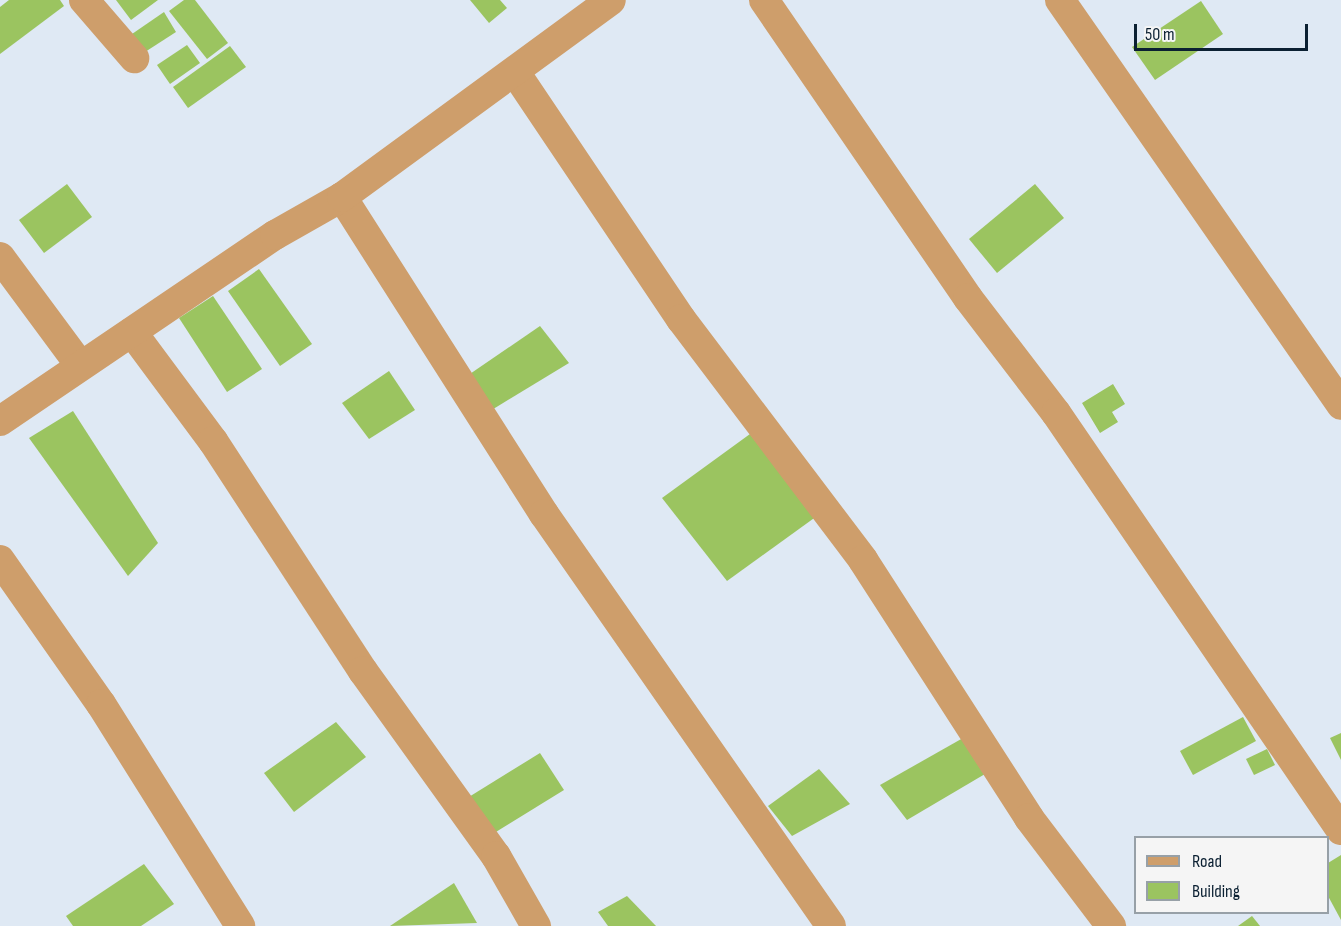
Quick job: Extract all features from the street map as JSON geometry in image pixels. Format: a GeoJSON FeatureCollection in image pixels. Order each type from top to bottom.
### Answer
{"type":"FeatureCollection","features":[{"type":"Feature","properties":{"kind":"street"},"geometry":{"type":"LineString","coordinates":[[84,0],[134,58]]}},
{"type":"Feature","properties":{"kind":"street"},"geometry":{"type":"LineString","coordinates":[[0,421],[275,235],[342,197],[611,0]]}},
{"type":"Feature","properties":{"kind":"street"},"geometry":{"type":"LineString","coordinates":[[764,0],[968,298],[1056,413],[1341,830]]}},
{"type":"Feature","properties":{"kind":"street"},"geometry":{"type":"LineString","coordinates":[[1060,0],[1341,405]]}},
{"type":"Feature","properties":{"kind":"street"},"geometry":{"type":"LineString","coordinates":[[515,72],[681,319],[863,560],[1029,818],[1111,926]]}},
{"type":"Feature","properties":{"kind":"street"},"geometry":{"type":"LineString","coordinates":[[342,197],[544,514],[831,926]]}},
{"type":"Feature","properties":{"kind":"street"},"geometry":{"type":"LineString","coordinates":[[0,257],[80,365]]}},
{"type":"Feature","properties":{"kind":"street"},"geometry":{"type":"LineString","coordinates":[[132,332],[213,441],[363,671],[496,856],[536,926]]}},
{"type":"Feature","properties":{"kind":"street"},"geometry":{"type":"LineString","coordinates":[[0,560],[101,704],[240,926]]}},
{"type":"Feature","properties":{"kind":"building"},"geometry":{"type":"Polygon","coordinates":[[[9,0],[60,0],[64,6],[0,54],[0,7],[9,0]]]}},
{"type":"Feature","properties":{"kind":"building"},"geometry":{"type":"Polygon","coordinates":[[[116,0],[158,0],[131,20],[116,0]]]}},
{"type":"Feature","properties":{"kind":"building"},"geometry":{"type":"Polygon","coordinates":[[[184,0],[195,0],[228,43],[207,59],[169,11],[184,0]]]}},
{"type":"Feature","properties":{"kind":"building"},"geometry":{"type":"Polygon","coordinates":[[[470,0],[500,0],[507,8],[489,23],[470,0]]]}},
{"type":"Feature","properties":{"kind":"building"},"geometry":{"type":"Polygon","coordinates":[[[1201,1],[1223,34],[1155,80],[1132,47],[1201,1]]]}},
{"type":"Feature","properties":{"kind":"building"},"geometry":{"type":"Polygon","coordinates":[[[164,12],[176,32],[145,52],[132,34],[164,12]]]}},
{"type":"Feature","properties":{"kind":"building"},"geometry":{"type":"Polygon","coordinates":[[[187,45],[200,63],[170,84],[157,65],[187,45]]]}},
{"type":"Feature","properties":{"kind":"building"},"geometry":{"type":"Polygon","coordinates":[[[230,46],[246,67],[188,108],[173,87],[230,46]]]}},
{"type":"Feature","properties":{"kind":"building"},"geometry":{"type":"Polygon","coordinates":[[[67,184],[92,217],[44,253],[19,220],[67,184]]]}},
{"type":"Feature","properties":{"kind":"building"},"geometry":{"type":"Polygon","coordinates":[[[1035,184],[1064,218],[997,273],[969,239],[1035,184]]]}},
{"type":"Feature","properties":{"kind":"building"},"geometry":{"type":"Polygon","coordinates":[[[259,269],[312,344],[280,366],[228,291],[259,269]]]}},
{"type":"Feature","properties":{"kind":"building"},"geometry":{"type":"Polygon","coordinates":[[[213,296],[262,369],[227,392],[179,318],[213,296]]]}},
{"type":"Feature","properties":{"kind":"building"},"geometry":{"type":"Polygon","coordinates":[[[540,326],[569,363],[490,411],[464,378],[540,326]]]}},
{"type":"Feature","properties":{"kind":"building"},"geometry":{"type":"Polygon","coordinates":[[[389,371],[415,410],[369,439],[342,403],[389,371]]]}},
{"type":"Feature","properties":{"kind":"building"},"geometry":{"type":"Polygon","coordinates":[[[1113,384],[1125,404],[1112,412],[1118,422],[1100,433],[1082,403],[1113,384]]]}},
{"type":"Feature","properties":{"kind":"building"},"geometry":{"type":"Polygon","coordinates":[[[73,411],[158,543],[128,576],[29,438],[73,411]]]}},
{"type":"Feature","properties":{"kind":"building"},"geometry":{"type":"Polygon","coordinates":[[[750,434],[817,516],[727,581],[662,498],[750,434]]]}},
{"type":"Feature","properties":{"kind":"building"},"geometry":{"type":"Polygon","coordinates":[[[1243,717],[1256,741],[1193,775],[1180,751],[1243,717]]]}},
{"type":"Feature","properties":{"kind":"building"},"geometry":{"type":"Polygon","coordinates":[[[336,722],[366,757],[294,812],[264,773],[336,722]]]}},
{"type":"Feature","properties":{"kind":"building"},"geometry":{"type":"Polygon","coordinates":[[[1341,733],[1341,760],[1330,738],[1341,733]]]}},
{"type":"Feature","properties":{"kind":"building"},"geometry":{"type":"Polygon","coordinates":[[[963,738],[985,774],[907,820],[880,785],[963,738]]]}},
{"type":"Feature","properties":{"kind":"building"},"geometry":{"type":"Polygon","coordinates":[[[1267,749],[1275,765],[1254,775],[1246,759],[1267,749]]]}},
{"type":"Feature","properties":{"kind":"building"},"geometry":{"type":"Polygon","coordinates":[[[540,753],[564,790],[491,835],[464,800],[540,753]]]}},
{"type":"Feature","properties":{"kind":"building"},"geometry":{"type":"Polygon","coordinates":[[[819,769],[850,804],[792,836],[768,806],[819,769]]]}},
{"type":"Feature","properties":{"kind":"building"},"geometry":{"type":"Polygon","coordinates":[[[1341,855],[1341,920],[1329,898],[1329,862],[1341,855]]]}},
{"type":"Feature","properties":{"kind":"building"},"geometry":{"type":"Polygon","coordinates":[[[144,864],[174,904],[141,926],[73,926],[66,916],[144,864]]]}},
{"type":"Feature","properties":{"kind":"building"},"geometry":{"type":"Polygon","coordinates":[[[454,883],[477,923],[390,926],[454,883]]]}},
{"type":"Feature","properties":{"kind":"building"},"geometry":{"type":"Polygon","coordinates":[[[627,896],[656,926],[608,926],[598,912],[627,896]]]}},
{"type":"Feature","properties":{"kind":"building"},"geometry":{"type":"Polygon","coordinates":[[[1252,916],[1260,926],[1238,926],[1252,916]]]}}]}
